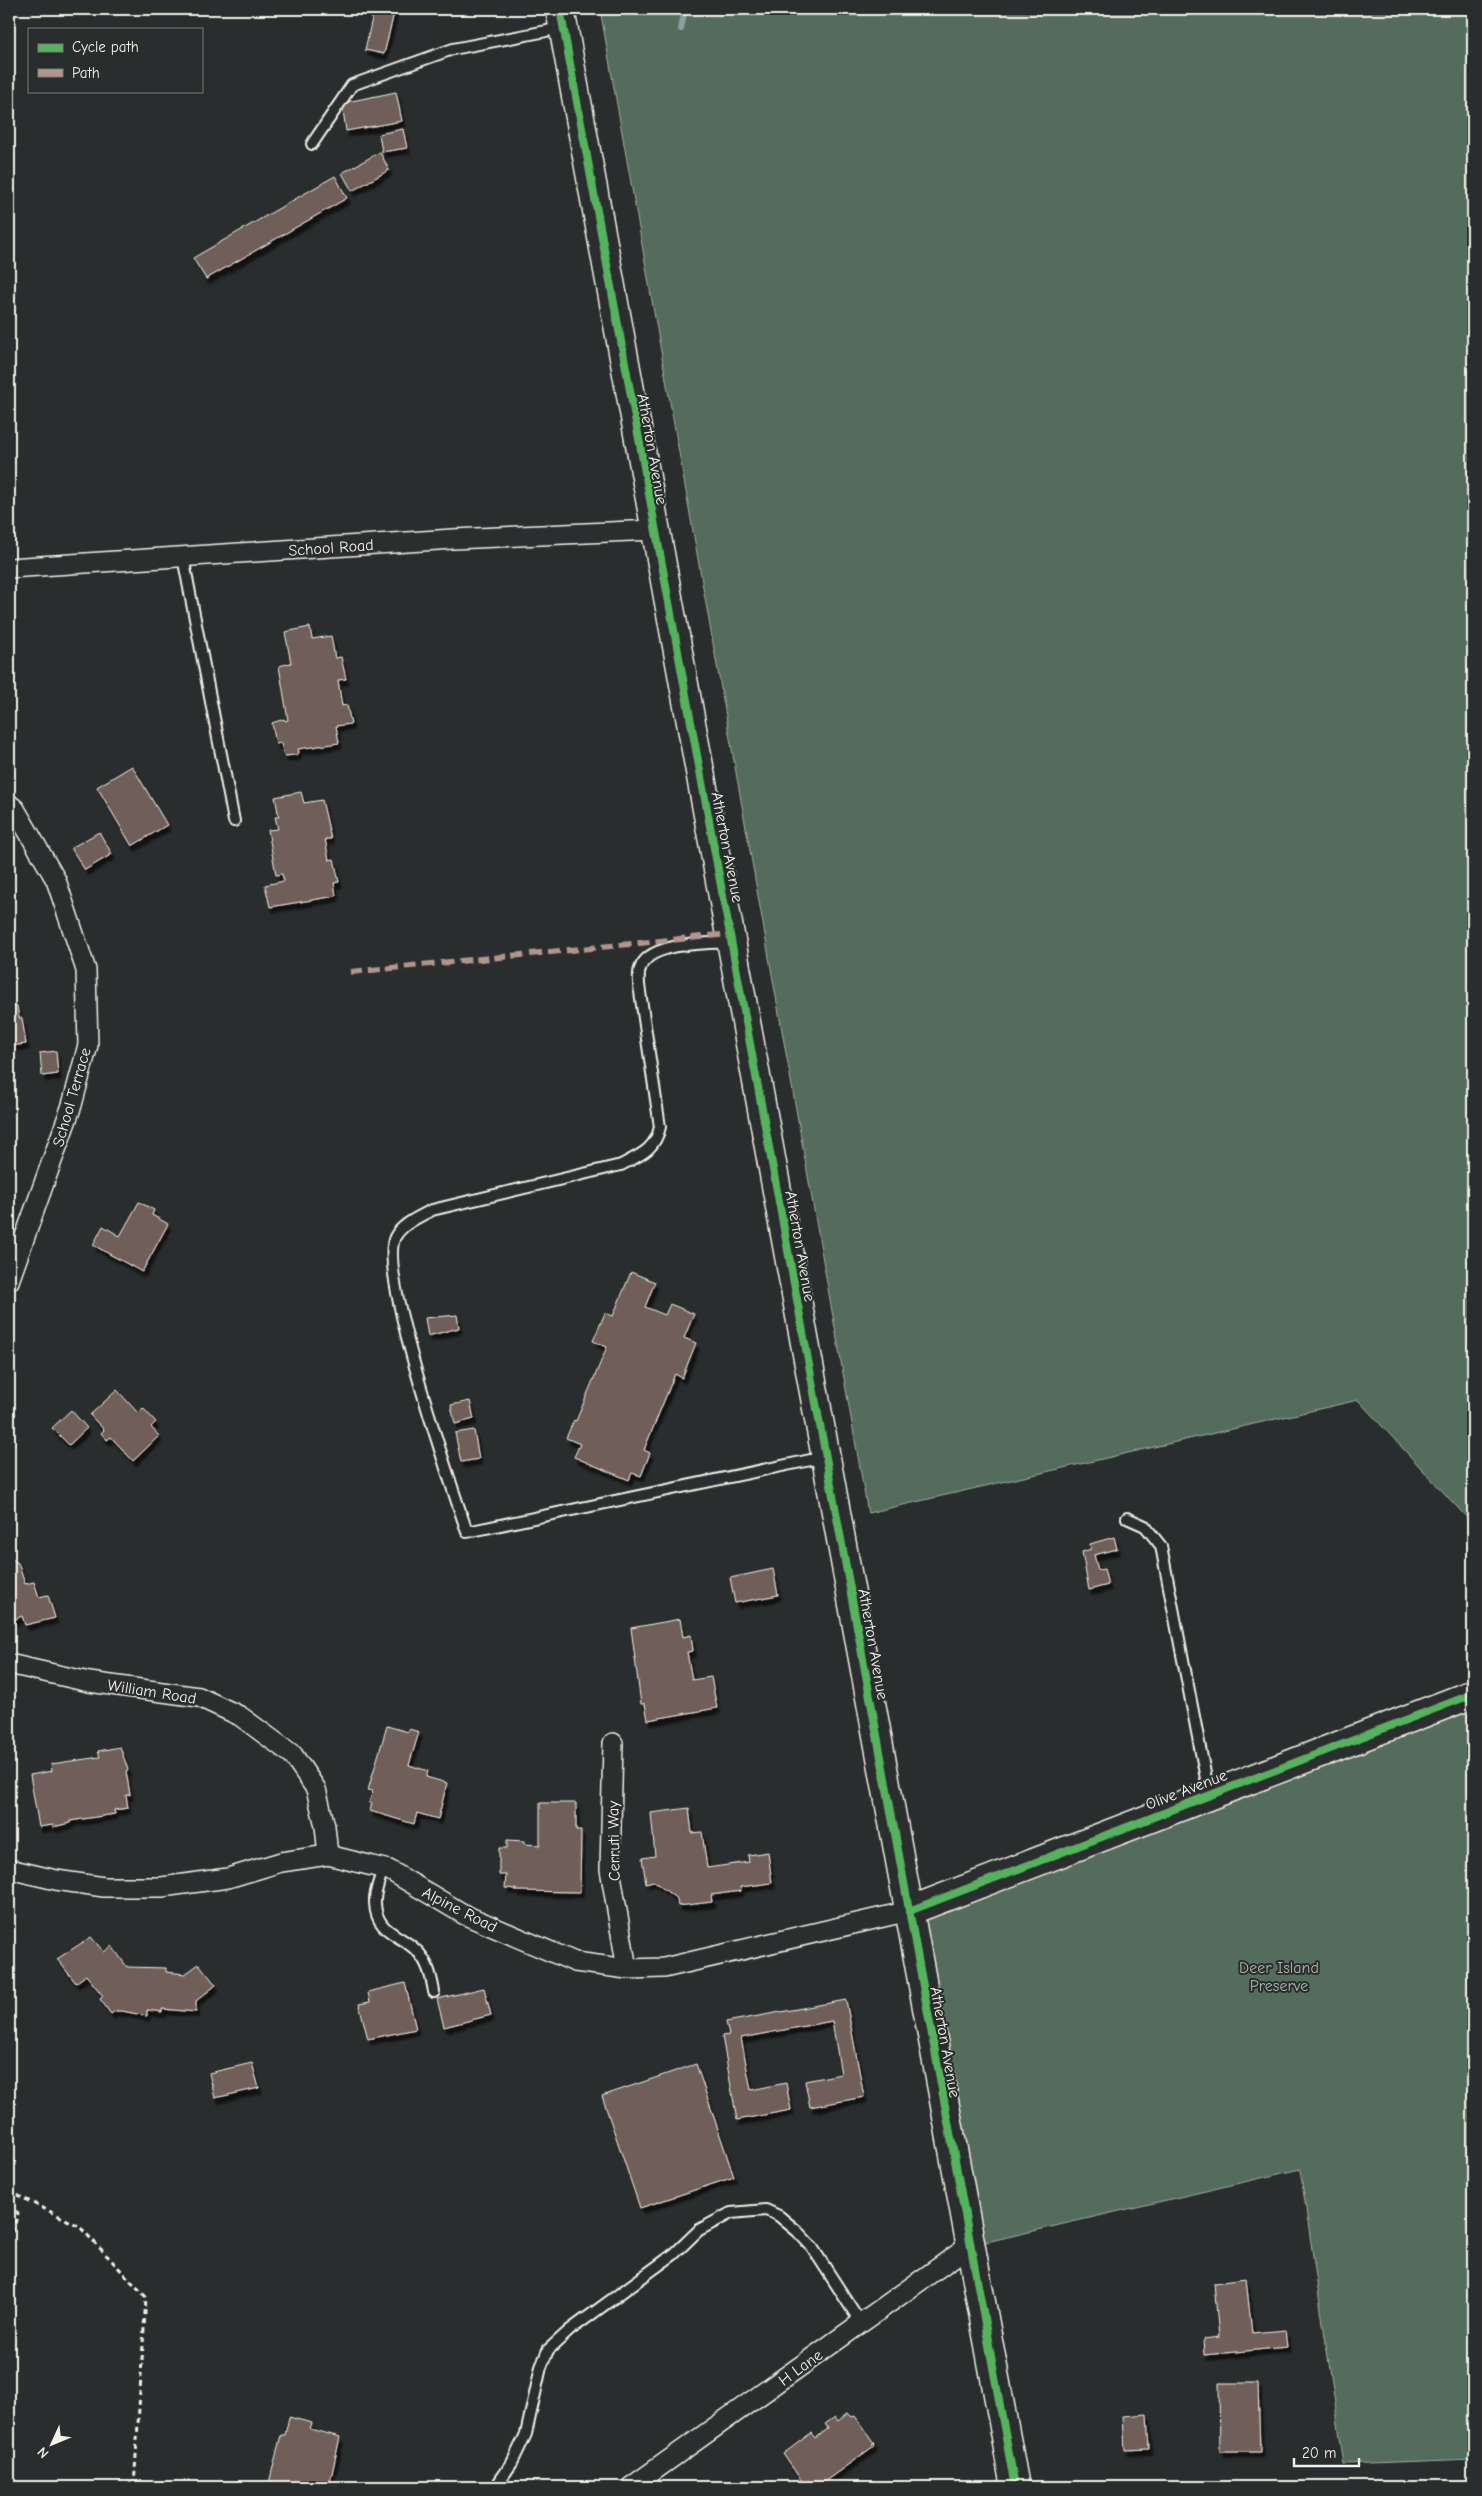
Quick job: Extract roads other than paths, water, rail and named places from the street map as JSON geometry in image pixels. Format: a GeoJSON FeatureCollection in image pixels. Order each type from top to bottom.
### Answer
{"type":"FeatureCollection","features":[{"type":"Feature","properties":{"kind":"main road","name":"Atherton Avenue"},"geometry":{"type":"LineString","coordinates":[[562,18],[654,530],[826,1457],[969,2246],[1015,2487]]}},
{"type":"Feature","properties":{"kind":"main road","name":"Olive Avenue"},"geometry":{"type":"LineString","coordinates":[[909,1911],[1473,1694]]}},
{"type":"Feature","properties":{"kind":"street","name":"School Road"},"geometry":{"type":"LineString","coordinates":[[9,568],[453,539],[654,530]]}},
{"type":"Feature","properties":{"kind":"street","name":"School Terrace"},"geometry":{"type":"LineString","coordinates":[[9,804],[15,809],[56,880],[86,970],[88,1045],[72,1105],[9,1281]]}},
{"type":"Feature","properties":{"kind":"street","name":"William Road"},"geometry":{"type":"LineString","coordinates":[[9,1664],[89,1682],[199,1697],[240,1716],[293,1755],[316,1789],[325,1826],[328,1855]]}},
{"type":"Feature","properties":{"kind":"street","name":"Cerruti Way"},"geometry":{"type":"LineString","coordinates":[[613,1743],[610,1869],[627,1969]]}},
{"type":"Feature","properties":{"kind":"street","name":"Alpine Road"},"geometry":{"type":"LineString","coordinates":[[9,1869],[56,1880],[104,1887],[162,1887],[228,1878],[281,1862],[328,1855],[383,1869],[466,1914],[575,1962],[627,1969],[664,1968],[909,1911]]}},
{"type":"Feature","properties":{"kind":"street","name":"H Lane"},"geometry":{"type":"LineString","coordinates":[[631,2487],[969,2246]]}},
{"type":"Feature","properties":{"kind":"lane"},"geometry":{"type":"LineString","coordinates":[[312,144],[352,85],[453,49],[562,18]]}},
{"type":"Feature","properties":{"kind":"lane"},"geometry":{"type":"LineString","coordinates":[[183,556],[234,821]]}},
{"type":"Feature","properties":{"kind":"lane"},"geometry":{"type":"LineString","coordinates":[[731,942],[675,946],[653,954],[640,967],[638,985],[660,1127],[657,1141],[643,1154],[621,1165],[432,1210],[410,1222],[395,1237],[391,1255],[393,1272],[412,1359],[467,1532],[826,1457]]}},
{"type":"Feature","properties":{"kind":"lane"},"geometry":{"type":"LineString","coordinates":[[1127,1518],[1145,1526],[1161,1546],[1209,1795]]}},
{"type":"Feature","properties":{"kind":"lane"},"geometry":{"type":"LineString","coordinates":[[383,1869],[374,1901],[377,1918],[385,1929],[419,1953],[427,1968],[434,1992]]}},
{"type":"Feature","properties":{"kind":"lane"},"geometry":{"type":"LineString","coordinates":[[499,2487],[499,2482],[506,2474],[526,2434],[541,2367],[548,2350],[570,2330],[674,2254],[699,2230],[731,2213],[766,2210],[779,2216],[797,2231],[812,2247],[861,2323]]}},
{"type":"Feature","properties":{"kind":"waterway"},"geometry":{"type":"LineString","coordinates":[[681,29],[685,9]]}},
{"type":"Feature","properties":{"kind":"park label","name":"Deer Island Preserve"},"geometry":{"type":"Point","coordinates":[1279,1976]}}]}
